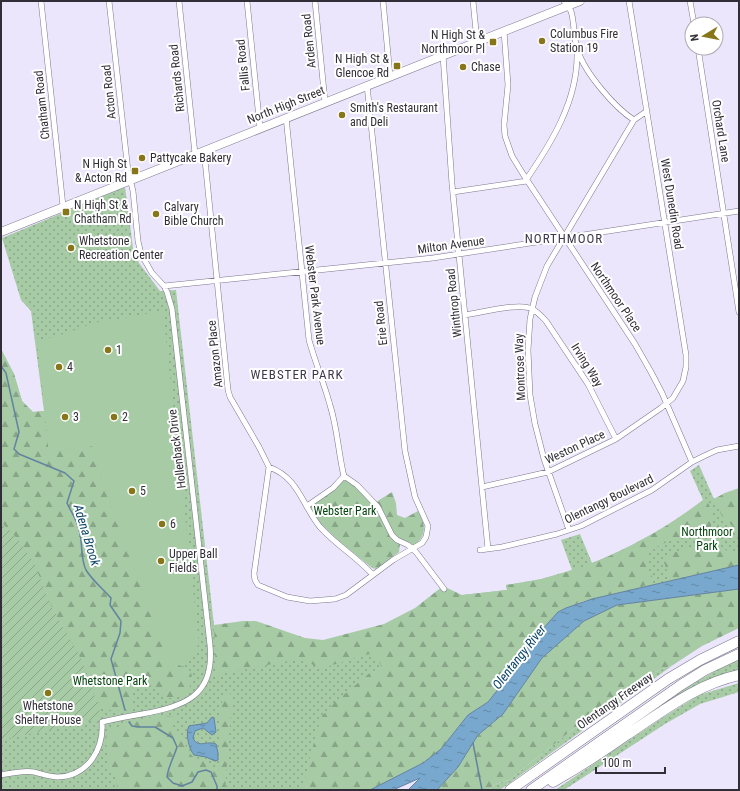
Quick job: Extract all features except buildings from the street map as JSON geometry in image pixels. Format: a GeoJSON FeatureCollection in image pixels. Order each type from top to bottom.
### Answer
{"type":"FeatureCollection","features":[{"type":"Feature","properties":{"kind":"highway"},"geometry":{"type":"LineString","coordinates":[[700,660],[710,649],[739,634]]}},
{"type":"Feature","properties":{"kind":"highway","name":"Olentangy Freeway"},"geometry":{"type":"LineString","coordinates":[[510,790],[668,679],[700,660],[739,641]]}},
{"type":"Feature","properties":{"kind":"highway","name":"Olentangy Freeway"},"geometry":{"type":"LineString","coordinates":[[531,790],[682,685],[705,670],[739,654]]}},
{"type":"Feature","properties":{"kind":"highway"},"geometry":{"type":"LineString","coordinates":[[539,790],[591,760],[680,700],[704,687],[739,675]]}},
{"type":"Feature","properties":{"kind":"main road","name":"North High Street"},"geometry":{"type":"LineString","coordinates":[[1,232],[504,31],[566,3],[580,1]]}},
{"type":"Feature","properties":{"kind":"street","name":"Chatham Road"},"geometry":{"type":"LineString","coordinates":[[41,1],[63,206]]}},
{"type":"Feature","properties":{"kind":"street","name":"Acton Road"},"geometry":{"type":"LineString","coordinates":[[109,1],[130,180]]}},
{"type":"Feature","properties":{"kind":"street","name":"Richards Road"},"geometry":{"type":"LineString","coordinates":[[179,1],[195,154]]}},
{"type":"Feature","properties":{"kind":"street","name":"Fallis Road"},"geometry":{"type":"LineString","coordinates":[[247,1],[260,128]]}},
{"type":"Feature","properties":{"kind":"street","name":"Arden Road"},"geometry":{"type":"LineString","coordinates":[[315,1],[325,102]]}},
{"type":"Feature","properties":{"kind":"street"},"geometry":{"type":"LineString","coordinates":[[382,1],[390,76]]}},
{"type":"Feature","properties":{"kind":"street"},"geometry":{"type":"LineString","coordinates":[[472,1],[477,41]]}},
{"type":"Feature","properties":{"kind":"street","name":"West Dunedin Road"},"geometry":{"type":"LineString","coordinates":[[630,1],[686,361],[683,381],[673,398],[667,404]]}},
{"type":"Feature","properties":{"kind":"street"},"geometry":{"type":"LineString","coordinates":[[690,1],[693,16]]}},
{"type":"Feature","properties":{"kind":"street"},"geometry":{"type":"LineString","coordinates":[[453,192],[527,180],[558,130],[572,90],[577,64],[577,50],[571,12],[566,3]]}},
{"type":"Feature","properties":{"kind":"street","name":"Northmoor Place"},"geometry":{"type":"LineString","coordinates":[[504,31],[508,85],[504,125],[505,136],[512,156],[564,238],[635,344],[667,404],[692,462]]}},
{"type":"Feature","properties":{"kind":"street"},"geometry":{"type":"LineString","coordinates":[[577,50],[603,90],[619,109],[634,120]]}},
{"type":"Feature","properties":{"kind":"street","name":"Winthrop Road"},"geometry":{"type":"LineString","coordinates":[[443,55],[458,254],[488,549]]}},
{"type":"Feature","properties":{"kind":"street","name":"Orchard Lane"},"geometry":{"type":"LineString","coordinates":[[699,56],[739,312]]}},
{"type":"Feature","properties":{"kind":"street","name":"Erie Road"},"geometry":{"type":"LineString","coordinates":[[367,85],[405,451],[415,497],[428,526],[426,538],[422,543],[412,549]]}},
{"type":"Feature","properties":{"kind":"street","name":"Montrose Way"},"geometry":{"type":"LineString","coordinates":[[569,530],[548,472],[535,424],[530,396],[528,350],[532,308],[541,278],[564,238],[634,120],[647,111]]}},
{"type":"Feature","properties":{"kind":"street","name":"Webster Park Avenue"},"geometry":{"type":"LineString","coordinates":[[286,117],[309,340],[316,366],[330,404],[344,476]]}},
{"type":"Feature","properties":{"kind":"street","name":"Amazon Place"},"geometry":{"type":"LineString","coordinates":[[204,150],[230,397],[269,467]]}},
{"type":"Feature","properties":{"kind":"street","name":"Hollenback Drive"},"geometry":{"type":"LineString","coordinates":[[1,775],[15,772],[32,772],[56,777],[79,771],[91,761],[99,748],[102,740],[102,722],[172,708],[190,698],[201,688],[208,675],[211,654],[172,309],[164,286],[152,273],[142,254],[138,241],[133,191],[130,180]]}},
{"type":"Feature","properties":{"kind":"street","name":"Milton Avenue"},"geometry":{"type":"LineString","coordinates":[[164,286],[458,254],[739,211]]}},
{"type":"Feature","properties":{"kind":"street"},"geometry":{"type":"LineString","coordinates":[[465,315],[518,306],[532,308]]}},
{"type":"Feature","properties":{"kind":"street","name":"Irving Way"},"geometry":{"type":"LineString","coordinates":[[532,308],[546,321],[577,367],[599,404],[616,440]]}},
{"type":"Feature","properties":{"kind":"street","name":"Weston Place"},"geometry":{"type":"LineString","coordinates":[[482,487],[548,472],[616,440],[667,404]]}},
{"type":"Feature","properties":{"kind":"street","name":"Olentangy Boulevard"},"geometry":{"type":"LineString","coordinates":[[480,550],[557,534],[581,526],[652,490],[692,462],[717,450],[739,446]]}},
{"type":"Feature","properties":{"kind":"street"},"geometry":{"type":"LineString","coordinates":[[373,575],[360,561],[337,544],[320,526],[293,483],[275,469],[269,467],[254,574],[258,586],[287,598],[298,600],[310,601],[335,599],[346,595],[402,554],[412,549]]}},
{"type":"Feature","properties":{"kind":"street"},"geometry":{"type":"LineString","coordinates":[[307,506],[333,488],[344,476],[357,485],[378,507],[392,535],[412,549],[444,590]]}},
{"type":"Feature","properties":{"kind":"street"},"geometry":{"type":"LineString","coordinates":[[402,554],[403,543]]}},
{"type":"Feature","properties":{"kind":"green space","name":"Whetstone Park"},"geometry":{"type":"Polygon","coordinates":[[[125,187],[133,248],[139,263],[160,291],[176,290],[219,669],[463,610],[462,595],[507,590],[506,585],[541,579],[572,570],[561,540],[580,534],[592,563],[622,550],[650,535],[677,519],[703,500],[690,471],[699,465],[714,499],[725,493],[739,500],[739,565],[544,610],[380,784],[370,790],[1,790],[1,349],[14,374],[22,401],[33,412],[44,411],[31,311],[21,300],[2,238],[125,187]]]}},
{"type":"Feature","properties":{"kind":"green space","name":"Upper Ball Fields"},"geometry":{"type":"Polygon","coordinates":[[[163,311],[199,644],[183,667],[167,659],[101,477],[92,446],[49,452],[37,341],[67,333],[94,323],[163,311]]]}},
{"type":"Feature","properties":{"kind":"green space"},"geometry":{"type":"Polygon","coordinates":[[[1,349],[14,374],[22,401],[33,412],[44,411],[49,452],[92,446],[101,477],[167,659],[186,667],[191,673],[192,677],[189,689],[183,695],[166,698],[145,678],[139,678],[132,681],[131,688],[133,707],[116,711],[102,707],[95,697],[83,665],[56,616],[30,557],[19,541],[1,522],[1,349]]]}},
{"type":"Feature","properties":{"kind":"green space","name":"Webster Park"},"geometry":{"type":"Polygon","coordinates":[[[345,479],[374,506],[400,544],[399,552],[376,569],[372,568],[339,541],[319,522],[310,507],[345,479]]]}},
{"type":"Feature","properties":{"kind":"green space"},"geometry":{"type":"Polygon","coordinates":[[[739,488],[739,532],[722,516],[714,499],[739,488]]]}},
{"type":"Feature","properties":{"kind":"green space"},"geometry":{"type":"Polygon","coordinates":[[[392,492],[396,503],[397,515],[405,518],[418,511],[421,516],[424,530],[421,538],[414,546],[394,534],[376,502],[392,492]]]}},
{"type":"Feature","properties":{"kind":"green space"},"geometry":{"type":"Polygon","coordinates":[[[706,498],[714,517],[712,524],[698,533],[670,541],[653,550],[647,557],[649,572],[652,578],[647,585],[584,601],[558,612],[532,641],[488,702],[468,715],[441,749],[423,763],[370,790],[299,790],[304,783],[322,716],[334,703],[371,672],[382,667],[376,657],[369,654],[326,667],[318,667],[304,661],[288,661],[226,673],[218,677],[216,674],[214,625],[243,621],[256,621],[305,638],[323,640],[384,624],[415,608],[443,586],[462,595],[507,590],[506,585],[528,582],[565,573],[608,557],[649,536],[668,525],[706,498]]]}},
{"type":"Feature","properties":{"kind":"green space"},"geometry":{"type":"Polygon","coordinates":[[[1,522],[21,543],[34,563],[52,608],[78,653],[87,673],[93,693],[99,704],[100,719],[1,740],[1,522]]]}},
{"type":"Feature","properties":{"kind":"green space"},"geometry":{"type":"Polygon","coordinates":[[[718,547],[733,553],[739,552],[739,565],[674,579],[668,574],[664,562],[671,554],[681,550],[718,547]]]}},
{"type":"Feature","properties":{"kind":"green space"},"geometry":{"type":"Polygon","coordinates":[[[739,589],[739,628],[702,646],[673,665],[652,673],[597,710],[509,780],[495,784],[489,790],[437,790],[458,767],[478,735],[503,714],[542,658],[584,621],[617,605],[739,589]]]}},
{"type":"Feature","properties":{"kind":"green space"},"geometry":{"type":"Polygon","coordinates":[[[739,659],[739,671],[623,733],[622,731],[679,693],[708,675],[739,659]]]}},
{"type":"Feature","properties":{"kind":"green space"},"geometry":{"type":"Polygon","coordinates":[[[673,665],[500,790],[489,790],[495,784],[509,780],[597,710],[652,673],[673,665]]]}},
{"type":"Feature","properties":{"kind":"green space"},"geometry":{"type":"Polygon","coordinates":[[[739,683],[739,692],[700,704],[665,724],[564,790],[555,790],[699,695],[739,683]]]}},
{"type":"Feature","properties":{"kind":"green space"},"geometry":{"type":"Polygon","coordinates":[[[230,693],[232,699],[225,790],[118,790],[114,771],[109,772],[106,740],[107,732],[125,724],[156,716],[176,717],[173,726],[192,756],[220,770],[220,713],[223,698],[230,693]]]}},
{"type":"Feature","properties":{"kind":"water"},"geometry":{"type":"Polygon","coordinates":[[[739,565],[739,589],[617,605],[584,621],[542,658],[503,714],[478,735],[458,767],[437,790],[408,790],[420,778],[393,790],[370,790],[423,763],[441,749],[468,715],[488,702],[532,641],[558,612],[592,599],[739,565]]]}},
{"type":"Feature","properties":{"kind":"water"},"geometry":{"type":"Polygon","coordinates":[[[212,717],[214,718],[216,732],[212,735],[203,728],[195,731],[193,738],[200,744],[216,744],[218,760],[215,761],[206,757],[194,755],[189,745],[188,737],[189,726],[207,723],[212,717]]]}},
{"type":"Feature","properties":{"kind":"waterway","name":"Adena Brook"},"geometry":{"type":"LineString","coordinates":[[1,366],[6,373],[19,432],[14,449],[19,454],[65,473],[74,481],[67,503],[79,529],[84,565],[91,577],[111,598],[110,605],[121,621],[120,633],[111,659],[125,710]]}},
{"type":"Feature","properties":{"kind":"waterway","name":"Adena Brook"},"geometry":{"type":"LineString","coordinates":[[129,722],[132,726],[155,727],[173,738],[177,747],[167,777],[173,783],[182,786],[192,782],[198,772],[206,770],[211,772],[217,786],[217,790]]}},
{"type":"Feature","properties":{"kind":"waterway"},"geometry":{"type":"LineString","coordinates":[[473,743],[482,790]]}},
{"type":"Feature","properties":{"kind":"place","name":"Columbus Fire Station 19"},"geometry":{"type":"Point","coordinates":[542,41]}},
{"type":"Feature","properties":{"kind":"place","name":"N High St & Northmoor Pl"},"geometry":{"type":"Point","coordinates":[493,42]}},
{"type":"Feature","properties":{"kind":"place","name":"N High St & Glencoe Rd"},"geometry":{"type":"Point","coordinates":[397,66]}},
{"type":"Feature","properties":{"kind":"place","name":"Chase"},"geometry":{"type":"Point","coordinates":[463,67]}},
{"type":"Feature","properties":{"kind":"place","name":"Smith's Restaurant and Deli"},"geometry":{"type":"Point","coordinates":[342,115]}},
{"type":"Feature","properties":{"kind":"place","name":"Pattycake Bakery"},"geometry":{"type":"Point","coordinates":[142,158]}},
{"type":"Feature","properties":{"kind":"place","name":"N High St & Acton Rd"},"geometry":{"type":"Point","coordinates":[135,171]}},
{"type":"Feature","properties":{"kind":"place","name":"N High St & Chatham Rd"},"geometry":{"type":"Point","coordinates":[66,212]}},
{"type":"Feature","properties":{"kind":"place","name":"Calvary Bible Church"},"geometry":{"type":"Point","coordinates":[156,214]}},
{"type":"Feature","properties":{"kind":"place","name":"Whetstone Recreation Center"},"geometry":{"type":"Point","coordinates":[71,248]}},
{"type":"Feature","properties":{"kind":"place","name":"1"},"geometry":{"type":"Point","coordinates":[108,350]}},
{"type":"Feature","properties":{"kind":"place","name":"4"},"geometry":{"type":"Point","coordinates":[59,367]}},
{"type":"Feature","properties":{"kind":"place","name":"3"},"geometry":{"type":"Point","coordinates":[65,417]}},
{"type":"Feature","properties":{"kind":"place","name":"2"},"geometry":{"type":"Point","coordinates":[114,417]}},
{"type":"Feature","properties":{"kind":"place","name":"5"},"geometry":{"type":"Point","coordinates":[132,491]}},
{"type":"Feature","properties":{"kind":"place","name":"6"},"geometry":{"type":"Point","coordinates":[162,524]}},
{"type":"Feature","properties":{"kind":"place","name":"Upper Ball Fields"},"geometry":{"type":"Point","coordinates":[161,561]}},
{"type":"Feature","properties":{"kind":"place","name":"Whetstone Shelter House"},"geometry":{"type":"Point","coordinates":[48,693]}},
{"type":"Feature","properties":{"kind":"district","name":"NORTHMOOR"},"geometry":{"type":"Point","coordinates":[564,238]}},
{"type":"Feature","properties":{"kind":"district","name":"WEBSTER PARK"},"geometry":{"type":"Point","coordinates":[297,374]}},
{"type":"Feature","properties":{"kind":"park label","name":"Northmoor Park"},"geometry":{"type":"Point","coordinates":[707,539]}},
{"type":"Feature","properties":{"kind":"water label","name":"Olentangy River"},"geometry":{"type":"Point","coordinates":[519,657]}}]}
